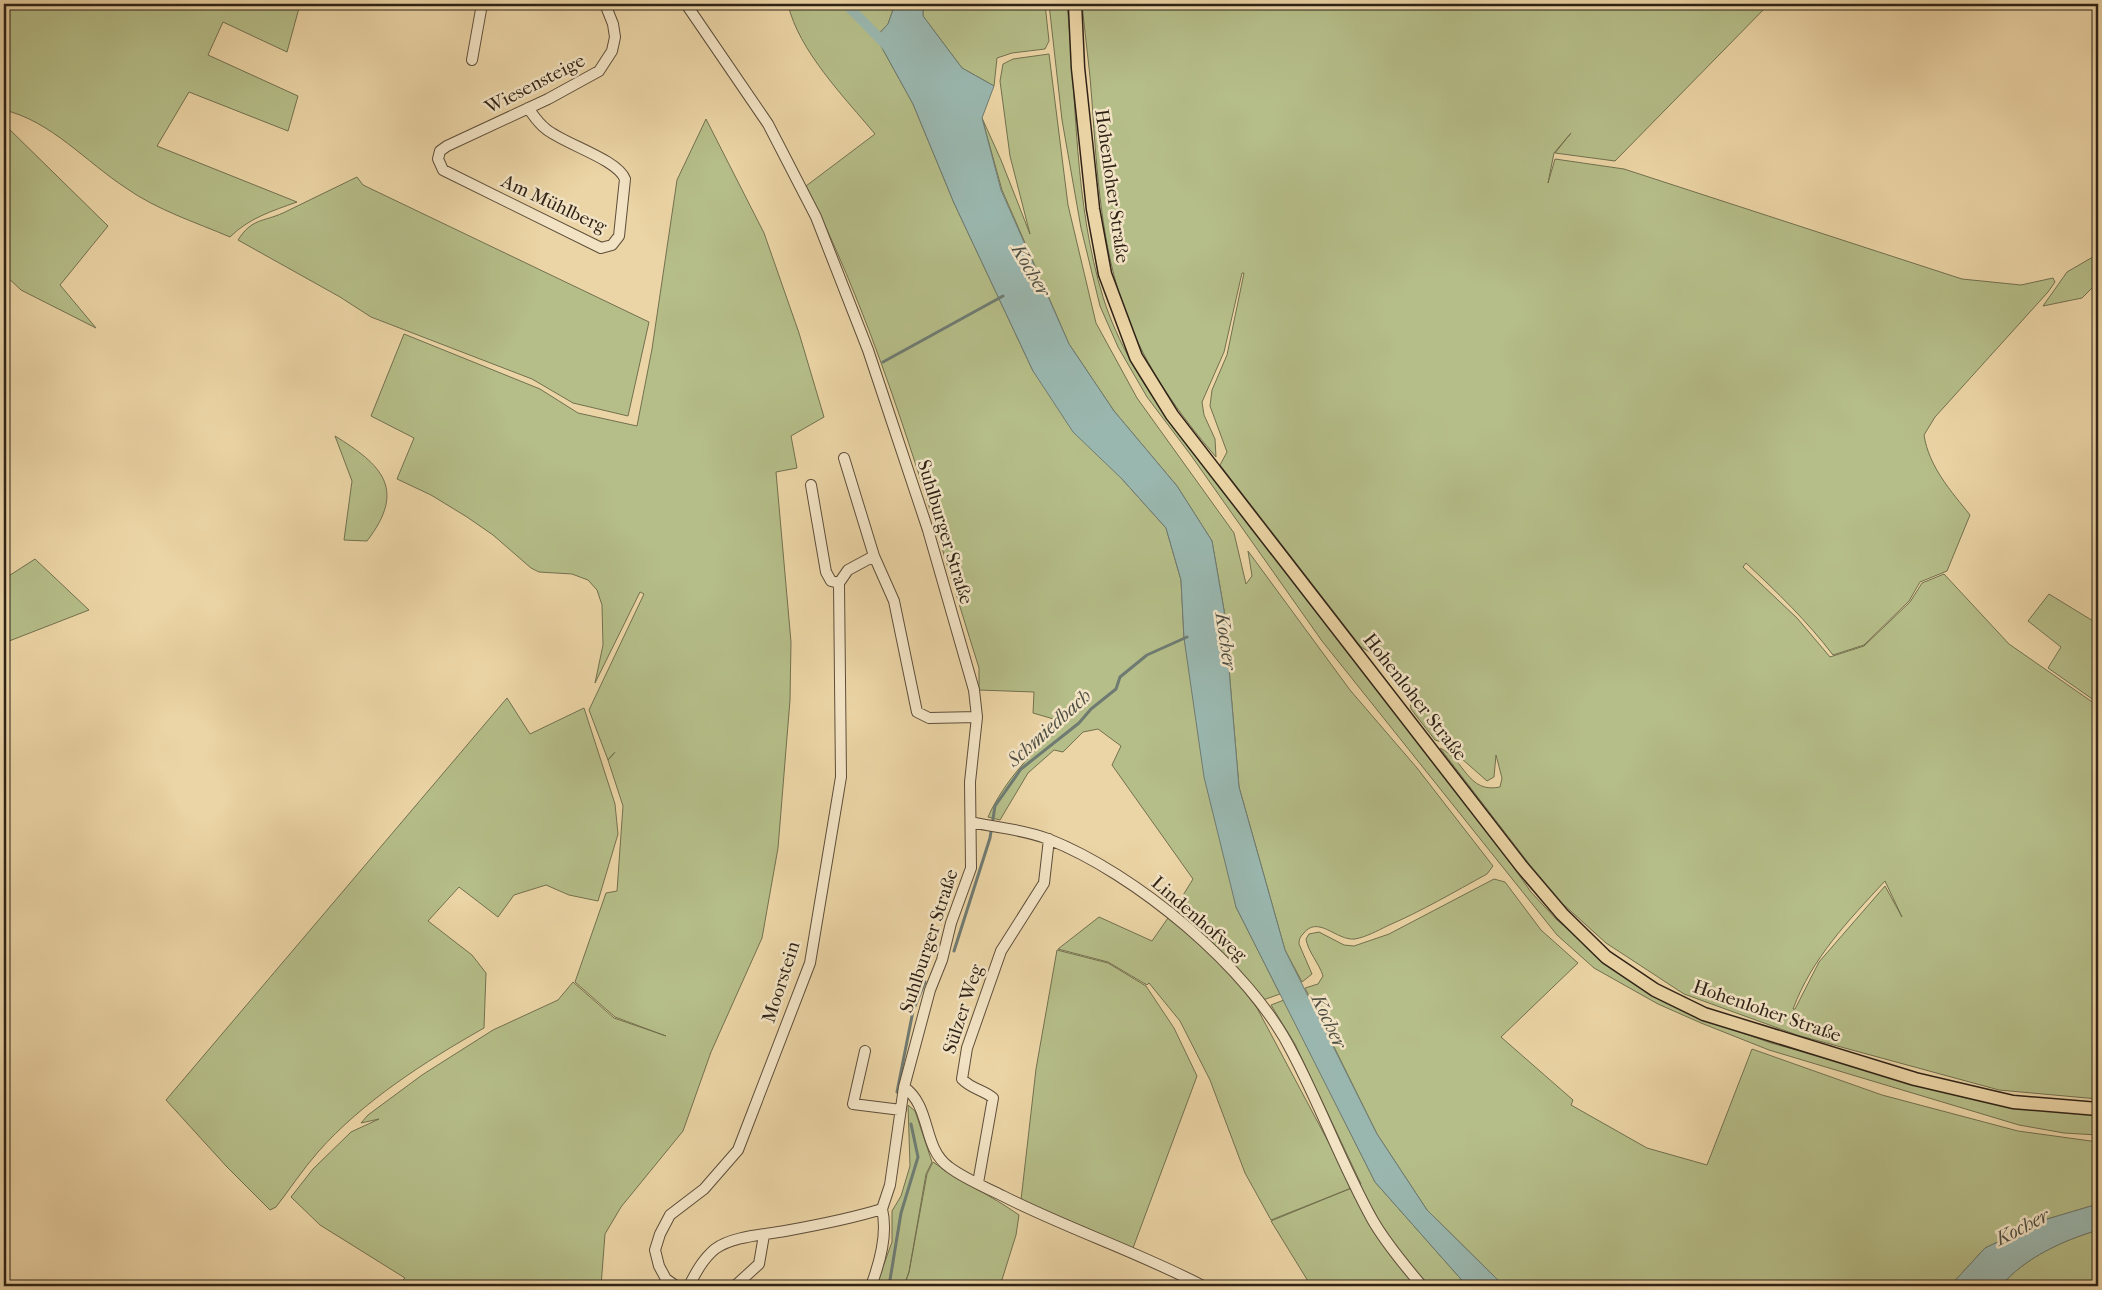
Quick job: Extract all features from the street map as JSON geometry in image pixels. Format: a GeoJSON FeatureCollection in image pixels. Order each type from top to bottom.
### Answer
{"type":"FeatureCollection","features":[{"type":"Feature","properties":{"kind":"main road","name":"Hohenloher Straße"},"geometry":{"type":"LineString","coordinates":[[1075,4],[1078,68],[1098,243],[1114,303],[1136,357],[1172,415],[1522,868],[1562,914],[1606,957],[1655,990],[1704,1014],[1915,1079],[2013,1102],[2098,1109]]}},
{"type":"Feature","properties":{"kind":"street"},"geometry":{"type":"LineString","coordinates":[[472,60],[482,4]]}},
{"type":"Feature","properties":{"kind":"street","name":"Wiesensteige"},"geometry":{"type":"LineString","coordinates":[[447,146],[528,108],[599,71],[607,62],[615,37],[613,24],[605,4]]}},
{"type":"Feature","properties":{"kind":"street","name":"Suhlburger Straße"},"geometry":{"type":"LineString","coordinates":[[686,4],[768,124],[816,218],[868,350],[928,530],[974,690],[977,717],[970,782],[971,868],[951,923],[942,960],[930,990],[904,1087],[890,1185],[882,1209]]}},
{"type":"Feature","properties":{"kind":"street","name":"Am Mühlberg"},"geometry":{"type":"LineString","coordinates":[[447,146],[440,152],[438,159],[443,170],[601,248],[612,245],[619,236],[625,179],[623,174],[613,166],[547,131],[528,108]]}},
{"type":"Feature","properties":{"kind":"street"},"geometry":{"type":"LineString","coordinates":[[844,458],[874,556],[894,601],[917,712],[929,718],[977,717]]}},
{"type":"Feature","properties":{"kind":"street"},"geometry":{"type":"LineString","coordinates":[[811,485],[826,572],[831,581],[839,583],[848,570],[874,556]]}},
{"type":"Feature","properties":{"kind":"street","name":"Moorstein"},"geometry":{"type":"LineString","coordinates":[[676,1286],[666,1279],[659,1266],[655,1250],[660,1234],[670,1215],[704,1189],[738,1150],[810,964],[841,777],[839,583]]}},
{"type":"Feature","properties":{"kind":"street","name":"Lindenhofweg"},"geometry":{"type":"LineString","coordinates":[[971,822],[1022,830],[1049,839],[1088,856],[1135,886],[1224,959],[1260,1004],[1292,1050],[1341,1159],[1374,1221],[1422,1286]]}},
{"type":"Feature","properties":{"kind":"street","name":"Sülzer Weg"},"geometry":{"type":"LineString","coordinates":[[978,1183],[993,1098],[988,1093],[968,1085],[962,1079],[967,1048],[1001,951],[1044,883],[1049,839]]}},
{"type":"Feature","properties":{"kind":"street"},"geometry":{"type":"LineString","coordinates":[[865,1051],[853,1104],[901,1110]]}},
{"type":"Feature","properties":{"kind":"street"},"geometry":{"type":"LineString","coordinates":[[904,1087],[915,1097],[924,1114],[940,1160],[978,1183],[1018,1203],[1168,1268],[1203,1286]]}},
{"type":"Feature","properties":{"kind":"street"},"geometry":{"type":"LineString","coordinates":[[689,1286],[697,1270],[716,1248],[735,1240],[851,1219],[882,1209],[885,1221],[884,1234],[878,1267],[871,1286]]}},
{"type":"Feature","properties":{"kind":"street"},"geometry":{"type":"LineString","coordinates":[[735,1286],[759,1264],[764,1235]]}},
{"type":"Feature","properties":{"kind":"green space"},"geometry":{"type":"Polygon","coordinates":[[[4,4],[288,4],[299,8],[287,52],[223,22],[208,55],[298,96],[288,131],[189,92],[157,146],[297,202],[253,220],[230,237],[150,203],[111,178],[53,133],[21,115],[4,110],[4,4]]]}},
{"type":"Feature","properties":{"kind":"green space"},"geometry":{"type":"Polygon","coordinates":[[[788,4],[895,4],[888,24],[876,37],[913,104],[954,203],[1033,371],[1122,479],[1166,528],[1181,580],[1184,638],[1236,907],[1280,994],[1263,1000],[1246,978],[1177,905],[1193,879],[1112,765],[1121,746],[1098,729],[1083,732],[1063,752],[1054,750],[1028,773],[1000,820],[988,817],[1012,778],[1031,755],[1064,722],[1033,713],[1034,692],[979,690],[979,668],[902,424],[858,303],[806,186],[875,134],[812,56],[793,21],[788,4]]]}},
{"type":"Feature","properties":{"kind":"green space"},"geometry":{"type":"Polygon","coordinates":[[[923,4],[1045,4],[1049,41],[1045,49],[1012,53],[997,58],[994,86],[962,68],[923,16],[923,4]]]}},
{"type":"Feature","properties":{"kind":"green space"},"geometry":{"type":"Polygon","coordinates":[[[1049,4],[1067,4],[1078,151],[1087,225],[1103,297],[1123,347],[1171,423],[1507,858],[1531,892],[1557,920],[1609,964],[1717,1024],[1771,1043],[2008,1105],[2098,1115],[2098,1135],[2064,1133],[2019,1125],[1769,1050],[1658,1004],[1594,968],[1557,935],[1322,641],[1190,454],[1147,397],[1118,347],[1100,306],[1081,228],[1062,120],[1049,4]]]}},
{"type":"Feature","properties":{"kind":"green space"},"geometry":{"type":"Polygon","coordinates":[[[1082,4],[1769,4],[1615,161],[1555,153],[1571,133],[1554,153],[1548,183],[1555,159],[1624,169],[1962,279],[2021,285],[2053,278],[2055,282],[2048,292],[1935,417],[1924,435],[1936,468],[1948,488],[1970,515],[1947,571],[1920,582],[1909,601],[1864,645],[1833,655],[1769,585],[1746,563],[1743,567],[1797,618],[1830,657],[1864,646],[1910,602],[1922,583],[1944,574],[2009,644],[2098,706],[2098,1099],[1999,1090],[1797,1035],[1684,994],[1606,943],[1563,904],[1530,865],[1440,748],[1455,760],[1473,781],[1489,788],[1500,787],[1502,778],[1496,755],[1494,777],[1487,781],[1444,743],[1435,740],[1411,709],[1410,702],[1375,655],[1361,647],[1220,465],[1227,452],[1210,406],[1212,390],[1227,355],[1244,273],[1242,273],[1224,352],[1202,402],[1204,415],[1215,439],[1216,457],[1165,390],[1143,353],[1126,314],[1111,262],[1106,236],[1098,182],[1082,4]],[[1885,881],[1832,941],[1810,973],[1793,1009],[1795,1009],[1819,962],[1885,886],[1902,917],[1885,881]]]}},
{"type":"Feature","properties":{"kind":"green space"},"geometry":{"type":"Polygon","coordinates":[[[1049,54],[1068,205],[1096,323],[1137,398],[1234,533],[1246,584],[1252,576],[1248,551],[1350,690],[1417,768],[1493,866],[1487,874],[1413,914],[1363,937],[1348,939],[1321,927],[1309,929],[1300,937],[1299,944],[1312,974],[1302,982],[1285,950],[1239,787],[1224,610],[1212,541],[1177,486],[1114,411],[1069,344],[1002,190],[982,118],[1030,234],[1010,156],[1000,81],[1003,64],[1013,59],[1049,54]]]}},
{"type":"Feature","properties":{"kind":"green space"},"geometry":{"type":"Polygon","coordinates":[[[706,119],[764,233],[799,333],[824,417],[791,436],[797,468],[776,472],[791,642],[790,700],[778,848],[762,938],[711,1052],[683,1131],[621,1207],[605,1234],[601,1286],[397,1286],[405,1278],[320,1225],[291,1197],[313,1169],[351,1132],[379,1119],[361,1123],[368,1115],[422,1075],[493,1030],[558,1000],[573,982],[614,1018],[666,1036],[615,1017],[575,982],[606,893],[617,891],[623,806],[589,710],[644,594],[640,592],[595,683],[603,645],[602,605],[597,590],[588,580],[572,574],[539,572],[531,568],[493,535],[467,517],[431,495],[397,479],[414,438],[371,416],[404,334],[540,389],[578,413],[637,426],[652,349],[677,180],[706,119]]]}},
{"type":"Feature","properties":{"kind":"green space"},"geometry":{"type":"Polygon","coordinates":[[[4,124],[108,226],[60,285],[96,328],[21,290],[4,274],[4,124]]]}},
{"type":"Feature","properties":{"kind":"green space"},"geometry":{"type":"Polygon","coordinates":[[[357,177],[363,185],[649,322],[628,416],[573,403],[532,379],[371,317],[340,297],[238,240],[253,224],[283,213],[357,177]]]}},
{"type":"Feature","properties":{"kind":"green space"},"geometry":{"type":"Polygon","coordinates":[[[2098,254],[2098,282],[2082,298],[2043,306],[2067,272],[2098,254]]]}},
{"type":"Feature","properties":{"kind":"green space"},"geometry":{"type":"Polygon","coordinates":[[[335,436],[365,457],[384,480],[387,493],[385,507],[379,523],[367,541],[344,540],[352,481],[335,436]]]}},
{"type":"Feature","properties":{"kind":"green space"},"geometry":{"type":"Polygon","coordinates":[[[35,559],[89,610],[4,643],[4,579],[35,559]]]}},
{"type":"Feature","properties":{"kind":"green space"},"geometry":{"type":"Polygon","coordinates":[[[2049,594],[2098,624],[2098,703],[2048,668],[2061,647],[2028,621],[2049,594]]]}},
{"type":"Feature","properties":{"kind":"green space"},"geometry":{"type":"Polygon","coordinates":[[[507,698],[530,734],[584,708],[615,804],[618,834],[598,901],[569,895],[546,885],[514,895],[498,917],[459,887],[428,921],[472,955],[486,973],[484,1028],[396,1083],[355,1116],[318,1152],[276,1207],[270,1210],[227,1167],[166,1100],[507,698]]]}},
{"type":"Feature","properties":{"kind":"green space"},"geometry":{"type":"Polygon","coordinates":[[[1494,879],[1505,882],[1541,930],[1578,963],[1501,1037],[1573,1100],[1571,1105],[1647,1148],[1707,1165],[1752,1049],[1882,1095],[2018,1131],[2098,1142],[2098,1204],[2044,1220],[1985,1248],[1950,1286],[1504,1286],[1427,1210],[1377,1134],[1305,988],[1318,984],[1323,976],[1307,944],[1306,939],[1309,934],[1319,932],[1344,945],[1354,946],[1389,934],[1494,879]]]}},
{"type":"Feature","properties":{"kind":"green space"},"geometry":{"type":"Polygon","coordinates":[[[1099,917],[1152,941],[1168,918],[1222,962],[1257,1008],[1339,1162],[1356,1187],[1361,1184],[1295,1044],[1271,1005],[1284,1000],[1375,1182],[1467,1286],[1311,1286],[1271,1221],[1354,1187],[1271,1220],[1245,1173],[1210,1080],[1180,1021],[1149,983],[1147,985],[1108,962],[1058,949],[1099,917]]]}},
{"type":"Feature","properties":{"kind":"green space"},"geometry":{"type":"Polygon","coordinates":[[[1057,950],[1108,963],[1146,986],[1174,1028],[1197,1076],[1133,1248],[1021,1200],[1036,1069],[1057,950]]]}},
{"type":"Feature","properties":{"kind":"green space"},"geometry":{"type":"Polygon","coordinates":[[[908,1105],[915,1111],[932,1162],[926,1174],[909,1272],[927,1174],[933,1162],[1019,1215],[1016,1235],[1000,1286],[876,1286],[892,1242],[892,1211],[901,1196],[910,1166],[908,1105]]]}},
{"type":"Feature","properties":{"kind":"green space"},"geometry":{"type":"Polygon","coordinates":[[[2098,1230],[2098,1286],[2001,1286],[2021,1267],[2045,1251],[2098,1230]]]}},
{"type":"Feature","properties":{"kind":"water","name":"Kocher"},"geometry":{"type":"Polygon","coordinates":[[[895,4],[923,4],[923,16],[962,68],[994,86],[982,118],[1001,190],[1069,344],[1114,411],[1177,486],[1212,541],[1224,610],[1239,787],[1285,950],[1377,1134],[1427,1210],[1504,1286],[1467,1286],[1375,1182],[1236,907],[1204,777],[1184,638],[1181,580],[1166,528],[1122,479],[1073,432],[1033,371],[954,203],[913,104],[876,37],[888,24],[895,4]]]}},
{"type":"Feature","properties":{"kind":"water"},"geometry":{"type":"Polygon","coordinates":[[[2098,1204],[2098,1230],[2045,1251],[2021,1267],[2001,1286],[1950,1286],[1985,1248],[2044,1220],[2098,1204]]]}},
{"type":"Feature","properties":{"kind":"waterway"},"geometry":{"type":"LineString","coordinates":[[846,4],[887,46]]}},
{"type":"Feature","properties":{"kind":"waterway"},"geometry":{"type":"LineString","coordinates":[[883,362],[1003,296]]}},
{"type":"Feature","properties":{"kind":"waterway","name":"Schmiedbach"},"geometry":{"type":"LineString","coordinates":[[954,951],[990,838],[995,806],[1021,769],[1079,723],[1091,709],[1116,689],[1120,677],[1147,655],[1187,637]]}},
{"type":"Feature","properties":{"kind":"waterway","name":"Schmiedbach"},"geometry":{"type":"LineString","coordinates":[[897,1092],[913,1011],[925,982]]}},
{"type":"Feature","properties":{"kind":"waterway","name":"Schmiedbach"},"geometry":{"type":"LineString","coordinates":[[889,1286],[901,1213],[918,1157],[911,1124]]}}]}
